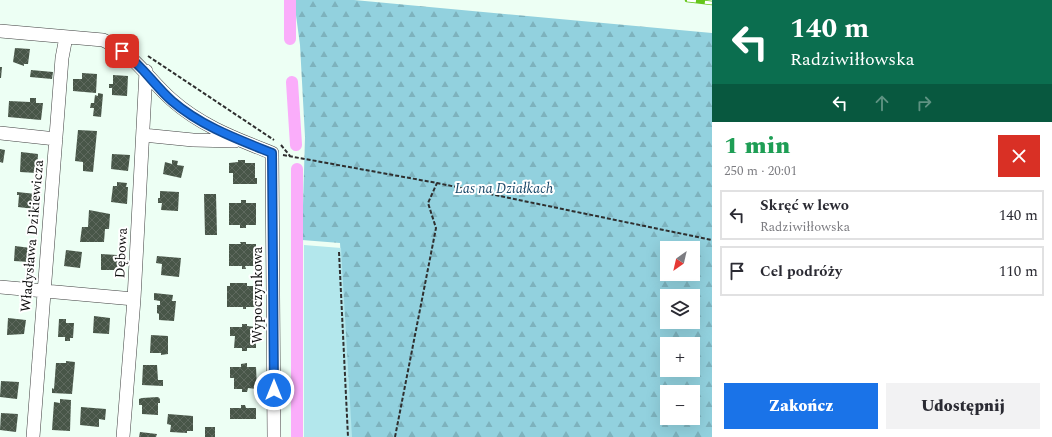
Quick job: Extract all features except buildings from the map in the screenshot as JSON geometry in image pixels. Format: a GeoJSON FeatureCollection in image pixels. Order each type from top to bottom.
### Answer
{"type":"FeatureCollection","features":[{"type":"Feature","properties":{"kind":"street"},"geometry":{"type":"LineString","coordinates":[[0,31],[103,40],[125,53],[146,71],[172,100],[207,126],[272,153]]}},
{"type":"Feature","properties":{"kind":"street","name":"Władysława Dzikiewicza"},"geometry":{"type":"LineString","coordinates":[[33,437],[62,58],[66,37]]}},
{"type":"Feature","properties":{"kind":"street","name":"Dębowa"},"geometry":{"type":"LineString","coordinates":[[123,437],[134,299],[146,71]]}},
{"type":"Feature","properties":{"kind":"street"},"geometry":{"type":"LineString","coordinates":[[0,134],[56,139]]}},
{"type":"Feature","properties":{"kind":"street"},"geometry":{"type":"LineString","coordinates":[[143,135],[192,140],[240,141]]}},
{"type":"Feature","properties":{"kind":"street","name":"Wypoczynkowa"},"geometry":{"type":"LineString","coordinates":[[272,153],[274,437]]}},
{"type":"Feature","properties":{"kind":"street"},"geometry":{"type":"LineString","coordinates":[[0,287],[134,299]]}},
{"type":"Feature","properties":{"kind":"path"},"geometry":{"type":"LineString","coordinates":[[272,153],[437,183],[712,240]]}},
{"type":"Feature","properties":{"kind":"path"},"geometry":{"type":"LineString","coordinates":[[395,437],[436,228],[428,203],[437,183]]}},
{"type":"Feature","properties":{"kind":"path"},"geometry":{"type":"LineString","coordinates":[[338,252],[348,437]]}},
{"type":"Feature","properties":{"kind":"green space","name":"Las na Działkach"},"geometry":{"type":"Polygon","coordinates":[[[294,0],[354,0],[712,33],[712,437],[351,437],[340,243],[302,240],[305,137],[300,45],[294,0]]]}},
{"type":"Feature","properties":{"kind":"shaded area"},"geometry":{"type":"Polygon","coordinates":[[[304,245],[341,248],[352,437],[304,437],[304,245]]]}},
{"type":"Feature","properties":{"kind":"waterway"},"geometry":{"type":"LineString","coordinates":[[290,0],[290,39]]}},
{"type":"Feature","properties":{"kind":"waterway"},"geometry":{"type":"LineString","coordinates":[[292,82],[296,145]]}},
{"type":"Feature","properties":{"kind":"waterway"},"geometry":{"type":"LineString","coordinates":[[297,169],[297,437]]}},
{"type":"Feature","properties":{"kind":"railway"},"geometry":{"type":"LineString","coordinates":[[687,0],[712,3]]}},
{"type":"Feature","properties":{"kind":"route"},"geometry":{"type":"LineString","coordinates":[[122,51],[130,56],[146,71],[172,100],[207,126],[272,153],[274,390]]}}]}
